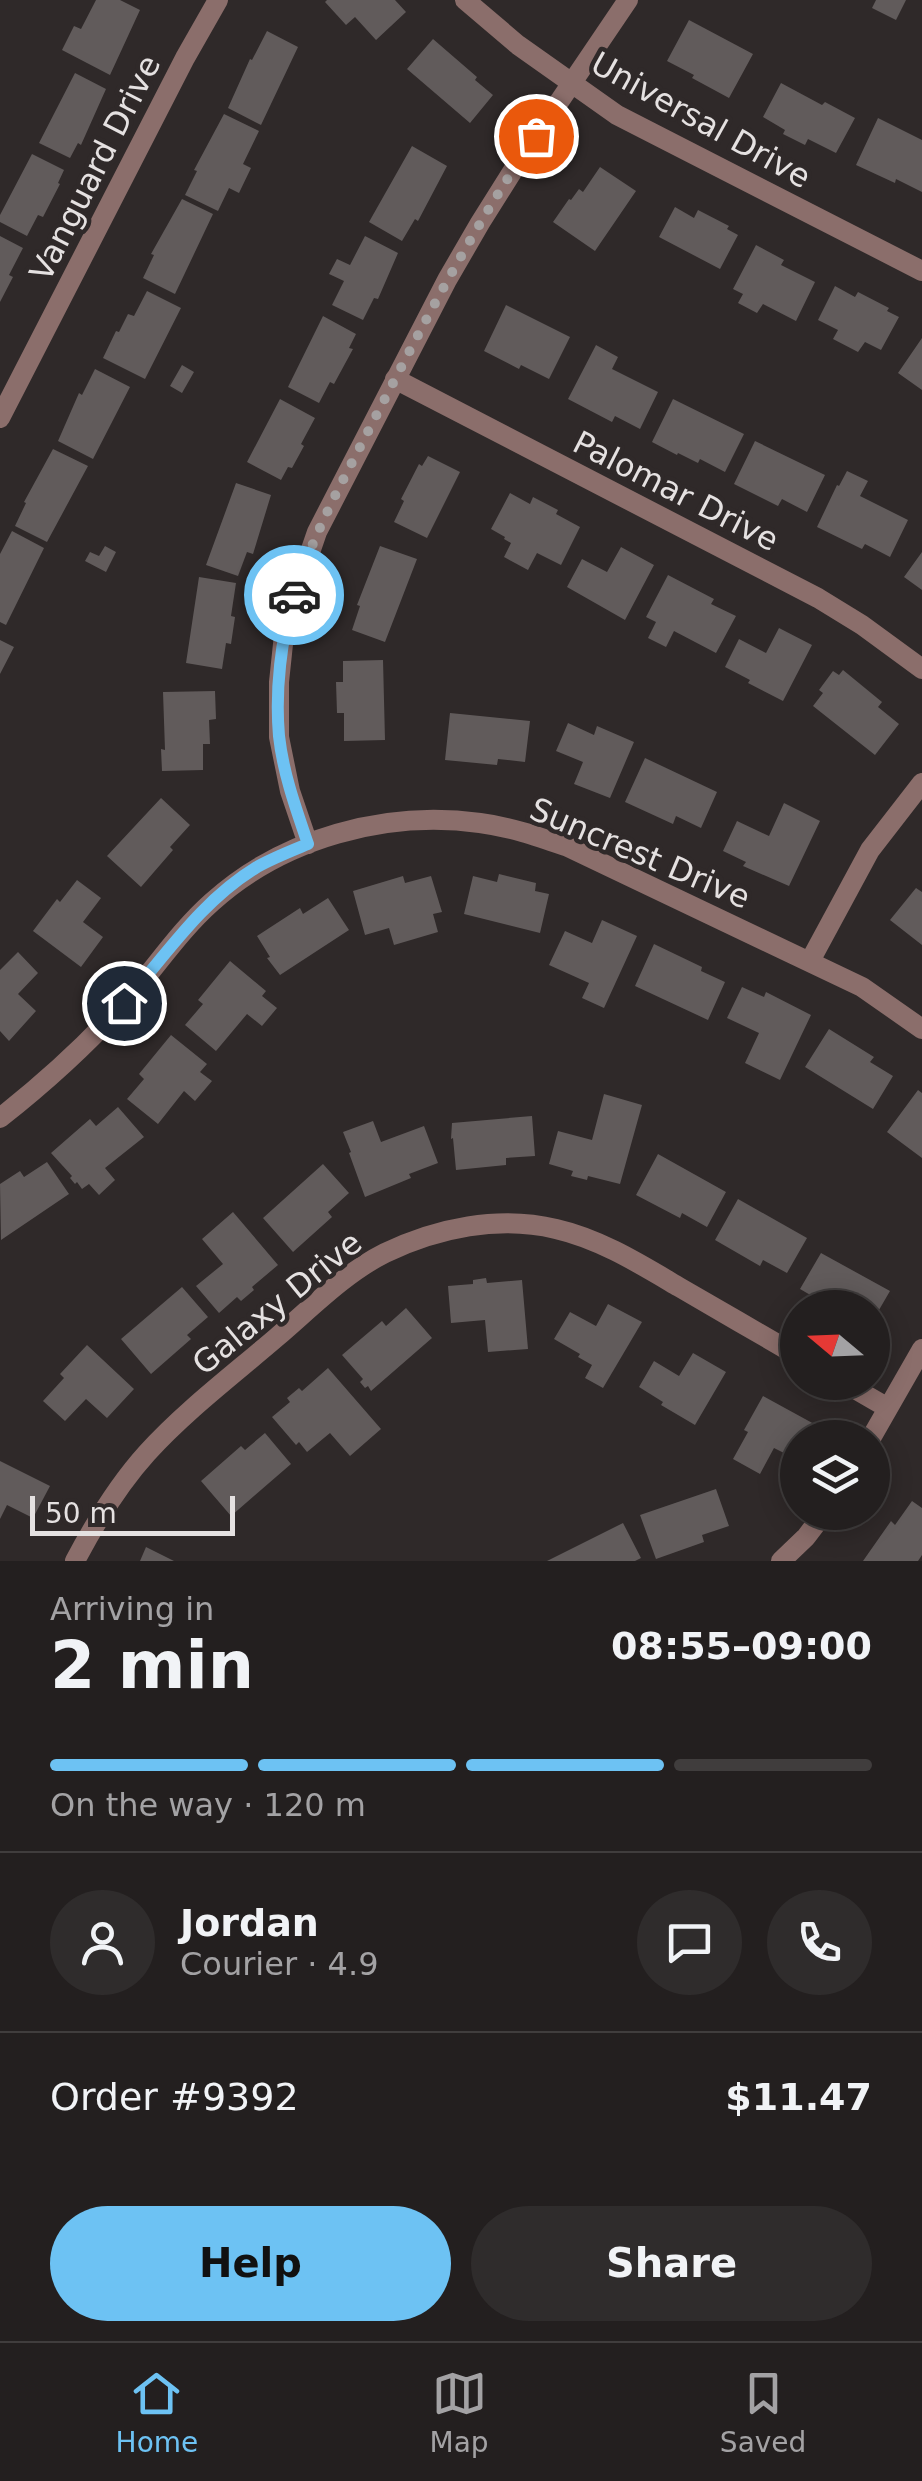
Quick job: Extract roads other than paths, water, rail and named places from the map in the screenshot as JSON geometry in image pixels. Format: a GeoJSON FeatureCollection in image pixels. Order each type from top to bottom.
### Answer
{"type":"FeatureCollection","features":[{"type":"Feature","properties":{"kind":"street","name":"Vanguard Drive"},"geometry":{"type":"LineString","coordinates":[[0,418],[218,0]]}},
{"type":"Feature","properties":{"kind":"street","name":"Universal Drive"},"geometry":{"type":"LineString","coordinates":[[465,0],[518,45],[632,123],[922,271]]}},
{"type":"Feature","properties":{"kind":"street"},"geometry":{"type":"LineString","coordinates":[[308,844],[290,791],[279,736],[279,682],[285,625],[317,532],[480,223],[628,0]]}},
{"type":"Feature","properties":{"kind":"street","name":"Palomar Drive"},"geometry":{"type":"LineString","coordinates":[[395,379],[818,598],[862,624],[922,669]]}},
{"type":"Feature","properties":{"kind":"street"},"geometry":{"type":"LineString","coordinates":[[810,961],[870,850],[922,783]]}},
{"type":"Feature","properties":{"kind":"street","name":"Suncrest Drive"},"geometry":{"type":"LineString","coordinates":[[0,1118],[60,1070],[143,981],[176,938],[213,901],[257,867],[308,844],[384,824],[478,823],[517,830],[568,847],[862,987],[922,1029]]}},
{"type":"Feature","properties":{"kind":"street","name":"Galaxy Drive"},"geometry":{"type":"LineString","coordinates":[[76,1561],[93,1527],[147,1453],[192,1411],[357,1272],[397,1248],[449,1230],[522,1224],[554,1228],[585,1238],[642,1265],[780,1346]]}},
{"type":"Feature","properties":{"kind":"street"},"geometry":{"type":"LineString","coordinates":[[881,1420],[922,1349]]}},
{"type":"Feature","properties":{"kind":"street"},"geometry":{"type":"LineString","coordinates":[[874,1400],[888,1408]]}},
{"type":"Feature","properties":{"kind":"street"},"geometry":{"type":"LineString","coordinates":[[781,1561],[811,1530]]}}]}
